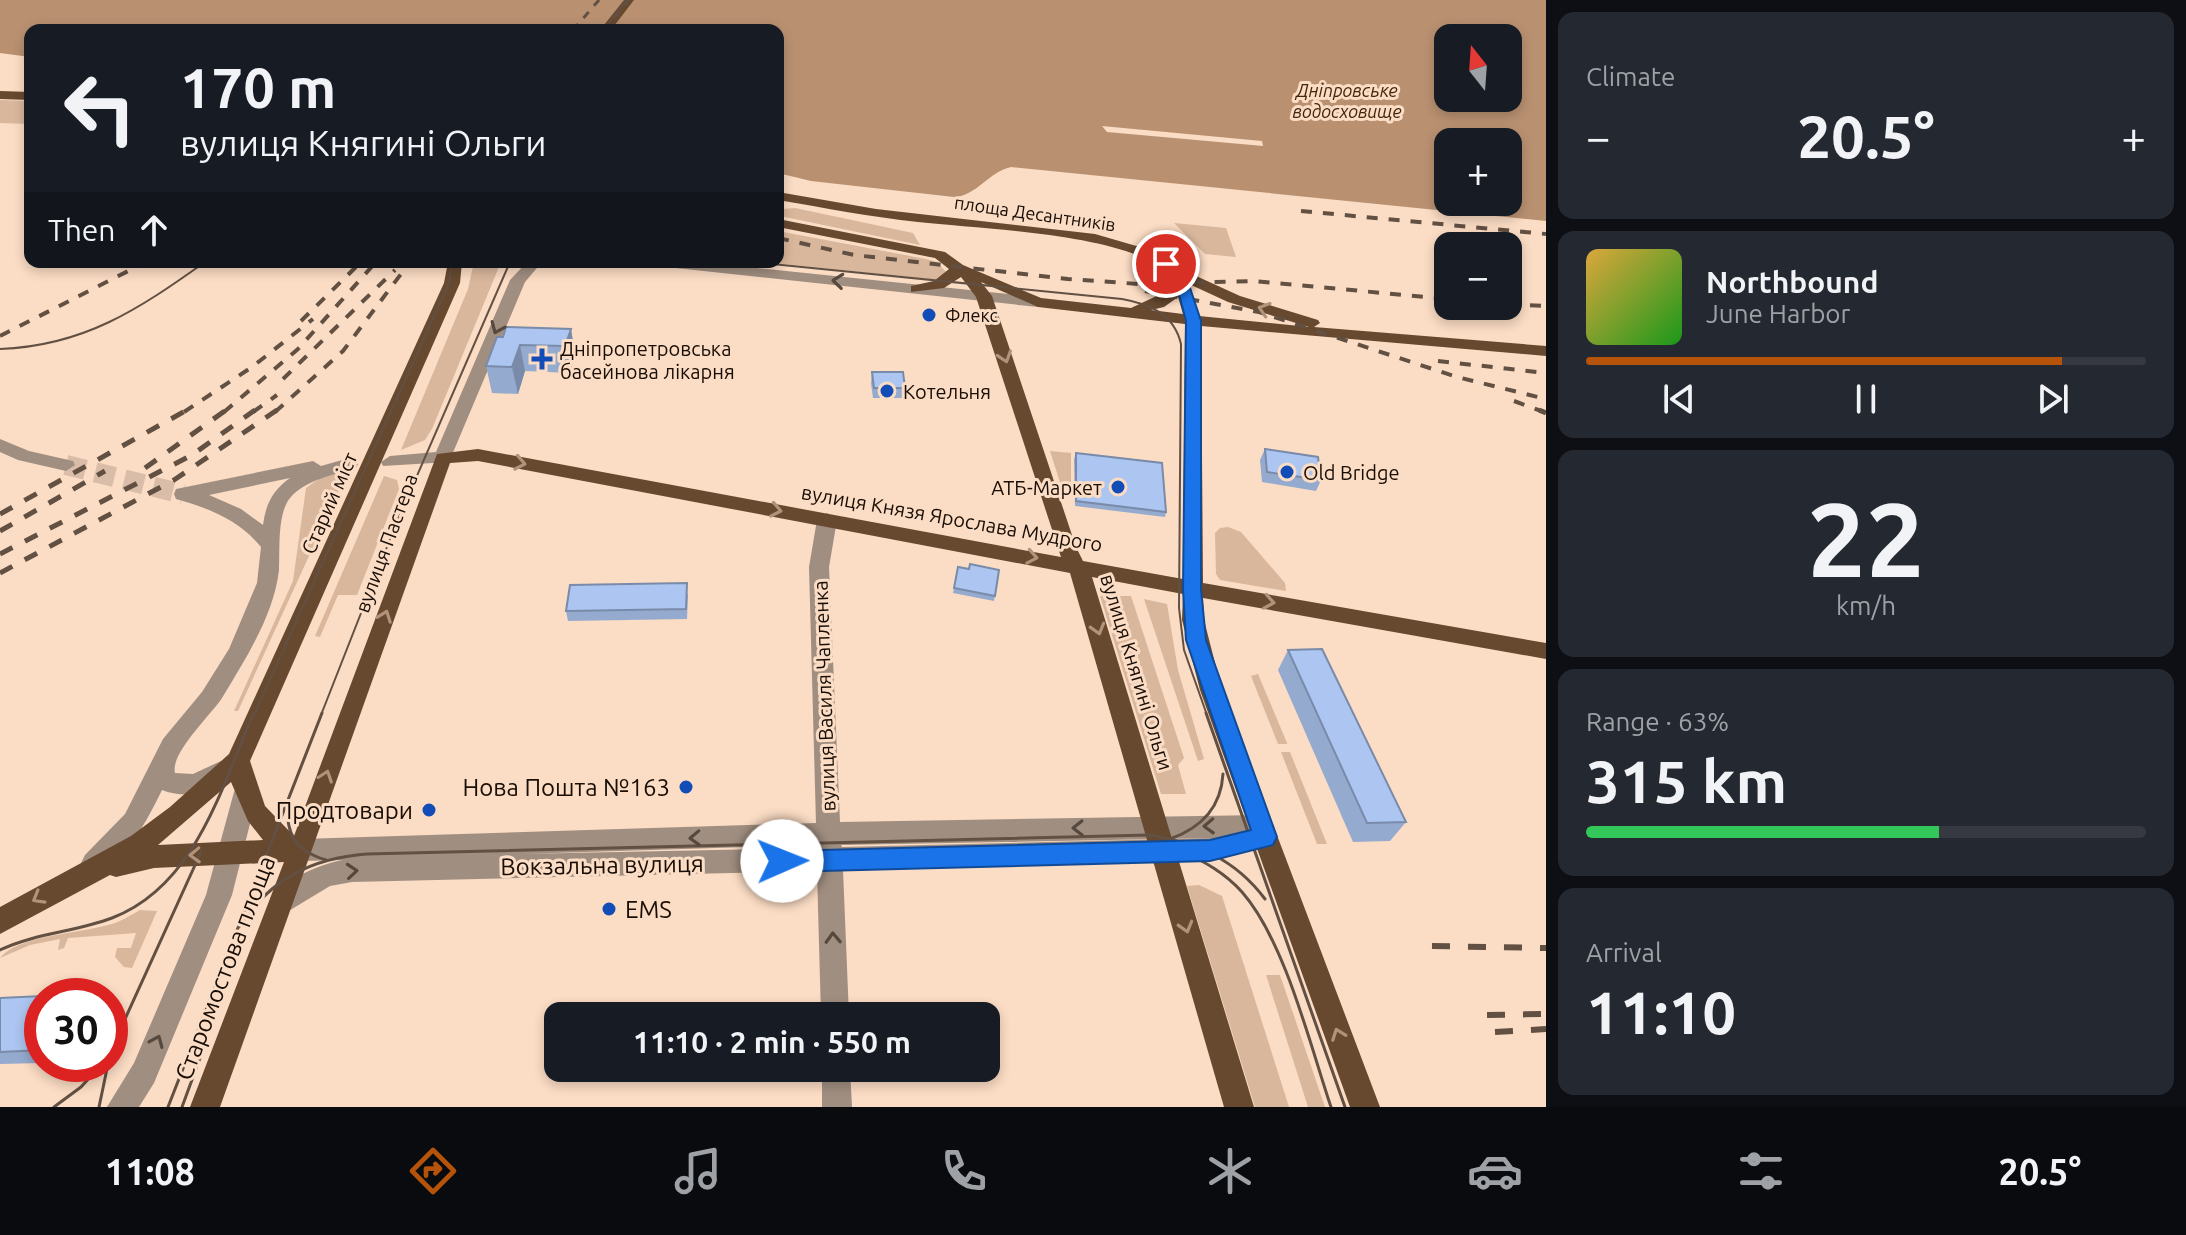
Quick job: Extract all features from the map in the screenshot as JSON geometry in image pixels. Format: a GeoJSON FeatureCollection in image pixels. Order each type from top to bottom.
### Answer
{"type":"FeatureCollection","features":[{"type":"Feature","properties":{"kind":"main road"},"geometry":{"type":"LineString","coordinates":[[610,24],[629,0]]}},
{"type":"Feature","properties":{"kind":"main road"},"geometry":{"type":"LineString","coordinates":[[0,85],[24,86]]}},
{"type":"Feature","properties":{"kind":"main road"},"geometry":{"type":"LineString","coordinates":[[0,95],[24,96]]}},
{"type":"Feature","properties":{"kind":"main road"},"geometry":{"type":"LineString","coordinates":[[784,197],[823,205]]}},
{"type":"Feature","properties":{"kind":"main road"},"geometry":{"type":"LineString","coordinates":[[784,205],[823,205]]}},
{"type":"Feature","properties":{"kind":"main road","name":"площа Десантників"},"geometry":{"type":"LineString","coordinates":[[823,205],[1095,238],[1152,255],[1178,273],[1261,308],[1366,335]]}},
{"type":"Feature","properties":{"kind":"main road"},"geometry":{"type":"LineString","coordinates":[[784,224],[940,255],[956,266],[1038,302],[1193,321],[1546,351]]}},
{"type":"Feature","properties":{"kind":"main road"},"geometry":{"type":"LineString","coordinates":[[1122,311],[1150,307],[1171,295],[1169,275],[1152,255]]}},
{"type":"Feature","properties":{"kind":"main road"},"geometry":{"type":"LineString","coordinates":[[916,289],[947,281],[957,272],[956,266]]}},
{"type":"Feature","properties":{"kind":"main road","name":"вулиця Княгині Ольги"},"geometry":{"type":"LineString","coordinates":[[956,266],[984,296],[1066,547],[1083,579],[1239,1107]]}},
{"type":"Feature","properties":{"kind":"main road","name":"Старий міст"},"geometry":{"type":"LineString","coordinates":[[238,761],[454,268]]}},
{"type":"Feature","properties":{"kind":"main road"},"geometry":{"type":"LineString","coordinates":[[1178,273],[1193,321],[1192,589],[1193,620],[1200,657],[1365,1107]]}},
{"type":"Feature","properties":{"kind":"main road","name":"вулиця Князя Ярослава Мудрого"},"geometry":{"type":"LineString","coordinates":[[443,458],[478,455],[1192,589],[1546,651]]}},
{"type":"Feature","properties":{"kind":"main road","name":"вулиця Пастера"},"geometry":{"type":"LineString","coordinates":[[301,850],[443,458]]}},
{"type":"Feature","properties":{"kind":"main road","name":"Старомостова площа"},"geometry":{"type":"LineString","coordinates":[[0,921],[118,857],[175,819],[238,761],[246,792],[276,837],[290,847],[301,850]]}},
{"type":"Feature","properties":{"kind":"main road","name":"Старомостова площа"},"geometry":{"type":"LineString","coordinates":[[78,877],[154,857],[301,850]]}},
{"type":"Feature","properties":{"kind":"main road","name":"Старомостова площа"},"geometry":{"type":"LineString","coordinates":[[205,1107],[301,850]]}},
{"type":"Feature","properties":{"kind":"street","name":"вулиця Пастера"},"geometry":{"type":"LineString","coordinates":[[443,458],[518,280],[529,268]]}},
{"type":"Feature","properties":{"kind":"street"},"geometry":{"type":"LineString","coordinates":[[715,268],[1038,302]]}},
{"type":"Feature","properties":{"kind":"street"},"geometry":{"type":"LineString","coordinates":[[0,445],[24,456],[66,465]]}},
{"type":"Feature","properties":{"kind":"street"},"geometry":{"type":"LineString","coordinates":[[390,462],[443,458]]}},
{"type":"Feature","properties":{"kind":"street"},"geometry":{"type":"LineString","coordinates":[[78,877],[134,822],[171,746],[210,698],[239,652],[267,583],[275,506],[286,489],[309,476],[349,464],[289,471],[183,494],[231,511],[255,527],[270,545]]}},
{"type":"Feature","properties":{"kind":"street","name":"вулиця Василя Чапленка"},"geometry":{"type":"LineString","coordinates":[[827,520],[819,567],[835,1002]]}},
{"type":"Feature","properties":{"kind":"street"},"geometry":{"type":"LineString","coordinates":[[161,766],[164,779],[178,786],[202,782],[238,761]]}},
{"type":"Feature","properties":{"kind":"street"},"geometry":{"type":"LineString","coordinates":[[122,1107],[144,1073],[219,895],[246,792]]}},
{"type":"Feature","properties":{"kind":"street","name":"Вокзальна вулиця"},"geometry":{"type":"LineString","coordinates":[[301,850],[830,847],[1160,839],[1218,850],[1263,832]]}},
{"type":"Feature","properties":{"kind":"street","name":"Вокзальна вулиця"},"geometry":{"type":"LineString","coordinates":[[282,903],[325,875],[352,870],[830,847]]}},
{"type":"Feature","properties":{"kind":"street"},"geometry":{"type":"LineString","coordinates":[[836,1082],[837,1107]]}},
{"type":"Feature","properties":{"kind":"shaded area"},"geometry":{"type":"Polygon","coordinates":[[[0,100],[24,101],[24,124],[0,123],[0,100]]]}},
{"type":"Feature","properties":{"kind":"shaded area"},"geometry":{"type":"Polygon","coordinates":[[[795,208],[913,233],[920,245],[784,217],[784,209],[795,208]]]}},
{"type":"Feature","properties":{"kind":"shaded area"},"geometry":{"type":"Polygon","coordinates":[[[1174,223],[1226,228],[1236,257],[1205,254],[1174,223]]]}},
{"type":"Feature","properties":{"kind":"shaded area"},"geometry":{"type":"Polygon","coordinates":[[[784,232],[937,262],[946,272],[940,280],[784,264],[784,232]]]}},
{"type":"Feature","properties":{"kind":"shaded area"},"geometry":{"type":"Polygon","coordinates":[[[473,268],[499,268],[432,429],[425,440],[401,450],[468,289],[473,268]]]}},
{"type":"Feature","properties":{"kind":"shaded area"},"geometry":{"type":"Polygon","coordinates":[[[1050,451],[1071,453],[1071,496],[1064,495],[1050,451]]]}},
{"type":"Feature","properties":{"kind":"shaded area"},"geometry":{"type":"Polygon","coordinates":[[[348,471],[238,711],[234,711],[293,581],[306,488],[324,475],[348,471]]]}},
{"type":"Feature","properties":{"kind":"shaded area"},"geometry":{"type":"Polygon","coordinates":[[[384,476],[397,480],[399,489],[357,595],[338,595],[320,637],[315,636],[384,476]]]}},
{"type":"Feature","properties":{"kind":"shaded area"},"geometry":{"type":"Polygon","coordinates":[[[1228,527],[1241,532],[1285,583],[1286,591],[1220,580],[1216,574],[1215,533],[1220,528],[1228,527]]]}},
{"type":"Feature","properties":{"kind":"shaded area"},"geometry":{"type":"Polygon","coordinates":[[[1100,596],[1131,596],[1184,758],[1178,765],[1186,794],[1161,794],[1100,596]]]}},
{"type":"Feature","properties":{"kind":"shaded area"},"geometry":{"type":"Polygon","coordinates":[[[1144,599],[1167,604],[1178,670],[1204,759],[1198,761],[1144,599]]]}},
{"type":"Feature","properties":{"kind":"shaded area"},"geometry":{"type":"Polygon","coordinates":[[[1258,674],[1287,744],[1278,744],[1251,676],[1258,674]]]}},
{"type":"Feature","properties":{"kind":"shaded area"},"geometry":{"type":"Polygon","coordinates":[[[1281,752],[1290,752],[1327,844],[1317,844],[1281,752]]]}},
{"type":"Feature","properties":{"kind":"shaded area"},"geometry":{"type":"Polygon","coordinates":[[[1199,885],[1222,896],[1289,1107],[1255,1107],[1187,886],[1199,885]]]}},
{"type":"Feature","properties":{"kind":"shaded area"},"geometry":{"type":"Polygon","coordinates":[[[140,910],[157,911],[132,968],[124,967],[115,957],[117,948],[131,948],[136,933],[68,938],[64,948],[58,950],[60,939],[30,945],[0,958],[21,944],[112,924],[140,910]]]}},
{"type":"Feature","properties":{"kind":"shaded area"},"geometry":{"type":"Polygon","coordinates":[[[1266,975],[1280,975],[1325,1107],[1308,1107],[1266,975]]]}},
{"type":"Feature","properties":{"kind":"water","name":"Дніпровське водосховище"},"geometry":{"type":"Polygon","coordinates":[[[0,0],[1546,0],[1546,221],[1496,216],[1522,216],[1522,128],[1434,128],[1434,210],[1011,167],[969,193],[954,197],[811,181],[784,174],[784,24],[24,24],[24,56],[0,53],[0,0]]]}},
{"type":"Feature","properties":{"kind":"pier"},"geometry":{"type":"Polygon","coordinates":[[[1102,126],[1262,141],[1263,146],[1107,132],[1102,126]]]}},
{"type":"Feature","properties":{"kind":"building"},"geometry":{"type":"Polygon","coordinates":[[[506,327],[571,329],[565,346],[520,345],[512,367],[486,366],[497,337],[503,337],[506,327]]]}},
{"type":"Feature","properties":{"kind":"building"},"geometry":{"type":"Polygon","coordinates":[[[872,372],[903,372],[905,388],[874,388],[872,372]]]}},
{"type":"Feature","properties":{"kind":"building"},"geometry":{"type":"Polygon","coordinates":[[[1265,449],[1318,457],[1321,480],[1267,472],[1265,449]]]}},
{"type":"Feature","properties":{"kind":"building","name":"АТБ-Маркет"},"geometry":{"type":"Polygon","coordinates":[[[1076,453],[1162,463],[1166,512],[1076,501],[1076,453]]]}},
{"type":"Feature","properties":{"kind":"building"},"geometry":{"type":"Polygon","coordinates":[[[970,564],[999,570],[995,596],[954,588],[958,567],[969,569],[970,564]]]}},
{"type":"Feature","properties":{"kind":"building"},"geometry":{"type":"Polygon","coordinates":[[[687,583],[686,609],[566,611],[570,585],[687,583]]]}},
{"type":"Feature","properties":{"kind":"building"},"geometry":{"type":"Polygon","coordinates":[[[1322,649],[1406,822],[1367,823],[1288,650],[1322,649]]]}},
{"type":"Feature","properties":{"kind":"building"},"geometry":{"type":"Polygon","coordinates":[[[24,997],[24,1051],[0,1052],[0,998],[24,997]]]}},
{"type":"Feature","properties":{"kind":"tunnel"},"geometry":{"type":"LineString","coordinates":[[66,465],[183,494]]}},
{"type":"Feature","properties":{"kind":"tram line"},"geometry":{"type":"LineString","coordinates":[[608,24],[627,0]]}},
{"type":"Feature","properties":{"kind":"tram line"},"geometry":{"type":"LineString","coordinates":[[784,265],[1122,299],[1142,304],[1167,318],[1181,344],[1179,608],[1184,650],[1207,715]]}},
{"type":"Feature","properties":{"kind":"tram line"},"geometry":{"type":"LineString","coordinates":[[0,349],[58,341],[84,333],[133,309],[196,268]]}},
{"type":"Feature","properties":{"kind":"tram line"},"geometry":{"type":"LineString","coordinates":[[254,715],[449,283],[451,268]]}},
{"type":"Feature","properties":{"kind":"tram line"},"geometry":{"type":"LineString","coordinates":[[321,715],[396,524],[507,268]]}},
{"type":"Feature","properties":{"kind":"tram line"},"geometry":{"type":"LineString","coordinates":[[0,950],[112,918],[141,903],[165,883],[202,831],[254,713]]}},
{"type":"Feature","properties":{"kind":"tram line"},"geometry":{"type":"LineString","coordinates":[[168,1107],[322,713]]}},
{"type":"Feature","properties":{"kind":"tram line"},"geometry":{"type":"LineString","coordinates":[[1206,713],[1345,1107]]}},
{"type":"Feature","properties":{"kind":"tram line"},"geometry":{"type":"LineString","coordinates":[[1170,839],[1200,823],[1214,807],[1223,774]]}},
{"type":"Feature","properties":{"kind":"tram line"},"geometry":{"type":"LineString","coordinates":[[288,803],[288,824],[295,840],[307,852],[326,860]]}},
{"type":"Feature","properties":{"kind":"tram line"},"geometry":{"type":"LineString","coordinates":[[240,926],[265,895],[294,874],[328,860],[367,854],[1149,835],[1214,855],[1241,873],[1265,899]]}},
{"type":"Feature","properties":{"kind":"tram line"},"geometry":{"type":"LineString","coordinates":[[1182,851],[1229,879],[1257,913],[1284,965],[1331,1107]]}},
{"type":"Feature","properties":{"kind":"tram line"},"geometry":{"type":"LineString","coordinates":[[128,1012],[201,852]]}},
{"type":"Feature","properties":{"kind":"tram line"},"geometry":{"type":"LineString","coordinates":[[182,1107],[200,1058]]}},
{"type":"Feature","properties":{"kind":"tram line"},"geometry":{"type":"LineString","coordinates":[[54,1107],[86,1082]]}},
{"type":"Feature","properties":{"kind":"tram line"},"geometry":{"type":"LineString","coordinates":[[99,1107],[104,1082]]}},
{"type":"Feature","properties":{"kind":"railway"},"geometry":{"type":"LineString","coordinates":[[578,24],[599,0]]}},
{"type":"Feature","properties":{"kind":"railway"},"geometry":{"type":"LineString","coordinates":[[609,24],[629,0]]}},
{"type":"Feature","properties":{"kind":"railway"},"geometry":{"type":"LineString","coordinates":[[1301,211],[1546,234]]}},
{"type":"Feature","properties":{"kind":"railway"},"geometry":{"type":"LineString","coordinates":[[784,239],[854,255],[1068,279],[1139,284],[1253,281],[1434,298]]}},
{"type":"Feature","properties":{"kind":"railway"},"geometry":{"type":"LineString","coordinates":[[0,336],[134,268]]}},
{"type":"Feature","properties":{"kind":"railway"},"geometry":{"type":"LineString","coordinates":[[301,321],[355,268]]}},
{"type":"Feature","properties":{"kind":"railway"},"geometry":{"type":"LineString","coordinates":[[224,412],[298,349],[371,268]]}},
{"type":"Feature","properties":{"kind":"railway"},"geometry":{"type":"LineString","coordinates":[[275,412],[343,351],[405,268]]}},
{"type":"Feature","properties":{"kind":"railway"},"geometry":{"type":"LineString","coordinates":[[283,379],[395,270]]}},
{"type":"Feature","properties":{"kind":"railway"},"geometry":{"type":"LineString","coordinates":[[1145,291],[1259,312],[1457,377],[1546,399]]}},
{"type":"Feature","properties":{"kind":"railway"},"geometry":{"type":"LineString","coordinates":[[1522,305],[1546,306]]}},
{"type":"Feature","properties":{"kind":"railway"},"geometry":{"type":"LineString","coordinates":[[184,412],[252,367],[313,319]]}},
{"type":"Feature","properties":{"kind":"railway"},"geometry":{"type":"LineString","coordinates":[[1438,361],[1546,373]]}},
{"type":"Feature","properties":{"kind":"railway"},"geometry":{"type":"LineString","coordinates":[[253,412],[277,395]]}},
{"type":"Feature","properties":{"kind":"railway"},"geometry":{"type":"LineString","coordinates":[[1514,401],[1542,411]]}},
{"type":"Feature","properties":{"kind":"railway"},"geometry":{"type":"LineString","coordinates":[[0,514],[187,410]]}},
{"type":"Feature","properties":{"kind":"railway"},"geometry":{"type":"LineString","coordinates":[[145,468],[226,410]]}},
{"type":"Feature","properties":{"kind":"railway"},"geometry":{"type":"LineString","coordinates":[[0,554],[192,455],[255,410]]}},
{"type":"Feature","properties":{"kind":"railway"},"geometry":{"type":"LineString","coordinates":[[0,573],[174,480],[277,410]]}},
{"type":"Feature","properties":{"kind":"railway"},"geometry":{"type":"LineString","coordinates":[[1542,411],[1546,413]]}},
{"type":"Feature","properties":{"kind":"railway"},"geometry":{"type":"LineString","coordinates":[[0,531],[105,471]]}},
{"type":"Feature","properties":{"kind":"railway"},"geometry":{"type":"LineString","coordinates":[[1432,946],[1546,948]]}},
{"type":"Feature","properties":{"kind":"railway"},"geometry":{"type":"LineString","coordinates":[[1487,1015],[1546,1014]]}},
{"type":"Feature","properties":{"kind":"railway"},"geometry":{"type":"LineString","coordinates":[[1495,1032],[1546,1029]]}},
{"type":"Feature","properties":{"kind":"place","name":"Флекс"},"geometry":{"type":"Point","coordinates":[929,315]}},
{"type":"Feature","properties":{"kind":"place","name":"Дніпропетровська басейнова лікарня"},"geometry":{"type":"Point","coordinates":[542,359]}},
{"type":"Feature","properties":{"kind":"place","name":"Котельня"},"geometry":{"type":"Point","coordinates":[887,391]}},
{"type":"Feature","properties":{"kind":"place","name":"Old Bridge"},"geometry":{"type":"Point","coordinates":[1287,472]}},
{"type":"Feature","properties":{"kind":"place","name":"АТБ-Маркет"},"geometry":{"type":"Point","coordinates":[1118,487]}},
{"type":"Feature","properties":{"kind":"place","name":"Нова Пошта №163"},"geometry":{"type":"Point","coordinates":[686,787]}},
{"type":"Feature","properties":{"kind":"place","name":"Продтовари"},"geometry":{"type":"Point","coordinates":[429,810]}},
{"type":"Feature","properties":{"kind":"place","name":"EMS"},"geometry":{"type":"Point","coordinates":[609,909]}},
{"type":"Feature","properties":{"kind":"route"},"geometry":{"type":"LineString","coordinates":[[782,861],[1218,850],[1265,837],[1205,674],[1196,640],[1192,589],[1193,321],[1183,282],[1178,273],[1166,264]]}}]}
